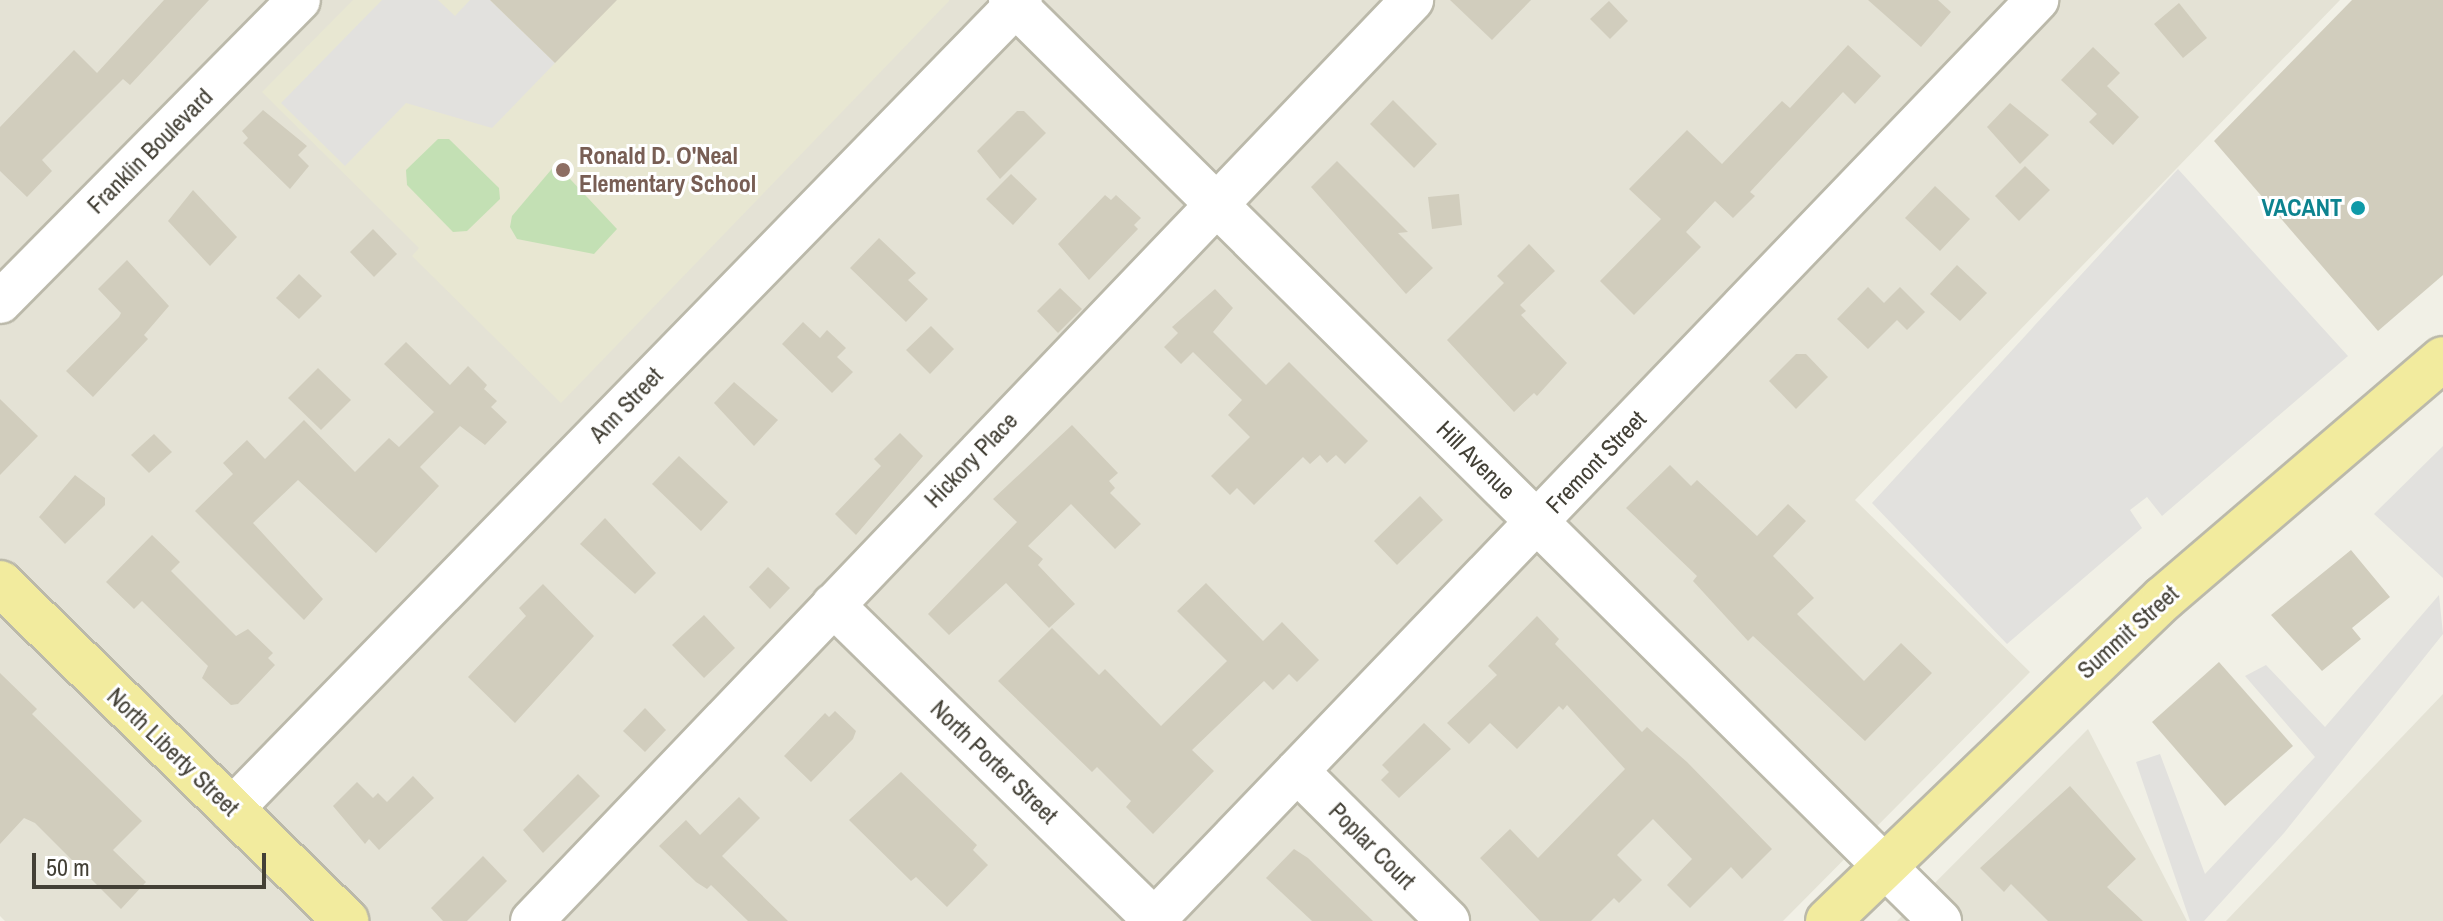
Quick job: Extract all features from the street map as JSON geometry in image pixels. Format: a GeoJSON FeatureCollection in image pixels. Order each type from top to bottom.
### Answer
{"type":"FeatureCollection","features":[{"type":"Feature","properties":{"kind":"main road","name":"Summit Street"},"geometry":{"type":"LineString","coordinates":[[1828,921],[2164,598],[2443,359]]}},
{"type":"Feature","properties":{"kind":"main road","name":"North Liberty Street"},"geometry":{"type":"LineString","coordinates":[[0,583],[346,921]]}},
{"type":"Feature","properties":{"kind":"street","name":"Franklin Boulevard"},"geometry":{"type":"LineString","coordinates":[[0,302],[299,0]]}},
{"type":"Feature","properties":{"kind":"street","name":"Hickory Place"},"geometry":{"type":"LineString","coordinates":[[532,921],[1412,0]]}},
{"type":"Feature","properties":{"kind":"street","name":"Fremont Street"},"geometry":{"type":"LineString","coordinates":[[1154,920],[2037,0]]}},
{"type":"Feature","properties":{"kind":"street","name":"Hill Avenue"},"geometry":{"type":"LineString","coordinates":[[1016,2],[1940,921]]}},
{"type":"Feature","properties":{"kind":"street","name":"Ann Street"},"geometry":{"type":"LineString","coordinates":[[231,810],[1016,2]]}},
{"type":"Feature","properties":{"kind":"street","name":"North Porter Street"},"geometry":{"type":"LineString","coordinates":[[833,605],[1154,920]]}},
{"type":"Feature","properties":{"kind":"street","name":"Poplar Court"},"geometry":{"type":"LineString","coordinates":[[1297,771],[1448,921]]}},
{"type":"Feature","properties":{"kind":"shaded area"},"geometry":{"type":"Polygon","coordinates":[[[0,0],[2340,0],[1855,500],[2030,672],[1783,921],[5,921],[0,916],[0,0]]]}},
{"type":"Feature","properties":{"kind":"shaded area","name":"Ronald D. O'Neal Elementary School"},"geometry":{"type":"Polygon","coordinates":[[[353,0],[949,1],[561,403],[412,256],[419,248],[262,92],[353,0]]]}},
{"type":"Feature","properties":{"kind":"shaded area"},"geometry":{"type":"Polygon","coordinates":[[[382,0],[438,0],[455,16],[470,0],[490,0],[555,63],[492,128],[406,103],[345,166],[281,103],[382,0]]]}},
{"type":"Feature","properties":{"kind":"shaded area"},"geometry":{"type":"Polygon","coordinates":[[[2178,169],[2348,356],[2162,516],[2147,497],[2130,510],[2142,528],[2007,644],[1872,503],[2178,169]]]}},
{"type":"Feature","properties":{"kind":"shaded area"},"geometry":{"type":"Polygon","coordinates":[[[2443,446],[2443,578],[2374,514],[2443,446]]]}},
{"type":"Feature","properties":{"kind":"shaded area"},"geometry":{"type":"Polygon","coordinates":[[[2439,595],[2443,634],[2284,833],[2204,921],[2190,921],[2136,762],[2160,754],[2205,874],[2315,757],[2245,676],[2266,665],[2325,727],[2439,595]]]}},
{"type":"Feature","properties":{"kind":"shaded area"},"geometry":{"type":"Polygon","coordinates":[[[2443,694],[2443,921],[2226,921],[2443,694]]]}},
{"type":"Feature","properties":{"kind":"shaded area"},"geometry":{"type":"Polygon","coordinates":[[[2088,729],[2187,921],[1897,921],[2088,729]]]}},
{"type":"Feature","properties":{"kind":"green space"},"geometry":{"type":"Polygon","coordinates":[[[438,139],[449,139],[499,188],[500,199],[467,231],[453,232],[407,185],[406,170],[438,139]]]}},
{"type":"Feature","properties":{"kind":"green space"},"geometry":{"type":"Polygon","coordinates":[[[556,164],[617,229],[594,254],[517,239],[510,227],[512,216],[556,164]]]}},
{"type":"Feature","properties":{"kind":"building"},"geometry":{"type":"Polygon","coordinates":[[[164,0],[209,0],[130,85],[123,79],[42,160],[52,171],[27,197],[0,171],[0,127],[74,50],[97,73],[164,0]]]}},
{"type":"Feature","properties":{"kind":"building"},"geometry":{"type":"Polygon","coordinates":[[[490,0],[617,0],[555,63],[490,0]]]}},
{"type":"Feature","properties":{"kind":"building"},"geometry":{"type":"Polygon","coordinates":[[[1450,0],[1531,0],[1492,40],[1450,0]]]}},
{"type":"Feature","properties":{"kind":"building"},"geometry":{"type":"Polygon","coordinates":[[[1868,0],[1938,0],[1951,12],[1921,47],[1868,0]]]}},
{"type":"Feature","properties":{"kind":"building","name":"VACANT"},"geometry":{"type":"Polygon","coordinates":[[[2352,0],[2443,0],[2443,275],[2378,331],[2214,141],[2352,0]]]}},
{"type":"Feature","properties":{"kind":"building"},"geometry":{"type":"Polygon","coordinates":[[[1609,1],[1628,21],[1610,39],[1590,19],[1609,1]]]}},
{"type":"Feature","properties":{"kind":"building"},"geometry":{"type":"Polygon","coordinates":[[[2179,3],[2207,38],[2183,58],[2154,24],[2179,3]]]}},
{"type":"Feature","properties":{"kind":"building"},"geometry":{"type":"Polygon","coordinates":[[[1848,45],[1881,76],[1855,104],[1843,92],[1750,192],[1755,196],[1733,218],[1715,201],[1686,232],[1701,247],[1634,315],[1600,281],[1661,219],[1629,189],[1687,130],[1722,164],[1782,101],[1790,108],[1848,45]]]}},
{"type":"Feature","properties":{"kind":"building"},"geometry":{"type":"Polygon","coordinates":[[[2093,47],[2120,73],[2107,86],[2139,117],[2113,145],[2089,122],[2097,114],[2061,80],[2093,47]]]}},
{"type":"Feature","properties":{"kind":"building"},"geometry":{"type":"Polygon","coordinates":[[[1393,100],[1437,144],[1414,168],[1370,124],[1393,100]]]}},
{"type":"Feature","properties":{"kind":"building"},"geometry":{"type":"Polygon","coordinates":[[[2010,103],[2049,135],[2020,164],[1987,127],[2010,103]]]}},
{"type":"Feature","properties":{"kind":"building"},"geometry":{"type":"Polygon","coordinates":[[[263,110],[307,146],[298,155],[309,166],[290,189],[243,143],[248,138],[242,131],[263,110]]]}},
{"type":"Feature","properties":{"kind":"building"},"geometry":{"type":"Polygon","coordinates":[[[1017,111],[1024,111],[1046,133],[1000,179],[977,151],[1017,111]]]}},
{"type":"Feature","properties":{"kind":"building"},"geometry":{"type":"Polygon","coordinates":[[[1337,161],[1408,232],[1398,233],[1433,268],[1406,294],[1311,187],[1337,161]]]}},
{"type":"Feature","properties":{"kind":"building"},"geometry":{"type":"Polygon","coordinates":[[[2025,166],[2050,190],[2019,221],[1995,196],[2025,166]]]}},
{"type":"Feature","properties":{"kind":"building"},"geometry":{"type":"Polygon","coordinates":[[[1011,174],[1037,199],[1013,225],[986,199],[1011,174]]]}},
{"type":"Feature","properties":{"kind":"building"},"geometry":{"type":"Polygon","coordinates":[[[1935,186],[1970,219],[1940,251],[1905,218],[1935,186]]]}},
{"type":"Feature","properties":{"kind":"building"},"geometry":{"type":"Polygon","coordinates":[[[193,190],[237,237],[210,266],[168,221],[193,190]]]}},
{"type":"Feature","properties":{"kind":"building"},"geometry":{"type":"Polygon","coordinates":[[[1459,194],[1462,225],[1432,229],[1428,197],[1459,194]]]}},
{"type":"Feature","properties":{"kind":"building"},"geometry":{"type":"Polygon","coordinates":[[[1105,195],[1111,200],[1116,195],[1141,218],[1134,225],[1138,229],[1089,280],[1058,244],[1105,195]]]}},
{"type":"Feature","properties":{"kind":"building"},"geometry":{"type":"Polygon","coordinates":[[[373,229],[397,254],[374,277],[350,252],[373,229]]]}},
{"type":"Feature","properties":{"kind":"building"},"geometry":{"type":"Polygon","coordinates":[[[879,238],[916,273],[908,280],[928,299],[906,322],[850,268],[879,238]]]}},
{"type":"Feature","properties":{"kind":"building"},"geometry":{"type":"Polygon","coordinates":[[[1529,244],[1555,271],[1520,305],[1526,311],[1521,315],[1567,363],[1537,396],[1534,393],[1514,412],[1447,340],[1504,283],[1497,276],[1529,244]]]}},
{"type":"Feature","properties":{"kind":"building"},"geometry":{"type":"Polygon","coordinates":[[[127,260],[169,306],[144,335],[148,339],[93,397],[66,371],[119,317],[121,313],[98,289],[127,260]]]}},
{"type":"Feature","properties":{"kind":"building"},"geometry":{"type":"Polygon","coordinates":[[[1957,265],[1987,293],[1960,321],[1930,294],[1957,265]]]}},
{"type":"Feature","properties":{"kind":"building"},"geometry":{"type":"Polygon","coordinates":[[[299,274],[322,296],[299,319],[276,298],[299,274]]]}},
{"type":"Feature","properties":{"kind":"building"},"geometry":{"type":"Polygon","coordinates":[[[1868,287],[1884,303],[1900,287],[1925,312],[1907,330],[1897,320],[1868,349],[1837,319],[1868,287]]]}},
{"type":"Feature","properties":{"kind":"building"},"geometry":{"type":"Polygon","coordinates":[[[1060,288],[1082,309],[1058,333],[1037,311],[1060,288]]]}},
{"type":"Feature","properties":{"kind":"building"},"geometry":{"type":"Polygon","coordinates":[[[1215,289],[1233,308],[1213,332],[1266,385],[1289,362],[1368,441],[1345,464],[1336,455],[1327,463],[1320,455],[1310,464],[1303,457],[1254,505],[1237,488],[1230,495],[1211,476],[1250,437],[1228,415],[1242,400],[1193,352],[1181,364],[1164,347],[1178,333],[1172,327],[1215,289]]]}},
{"type":"Feature","properties":{"kind":"building"},"geometry":{"type":"Polygon","coordinates":[[[803,322],[820,338],[827,330],[846,348],[837,357],[853,372],[832,393],[782,344],[803,322]]]}},
{"type":"Feature","properties":{"kind":"building"},"geometry":{"type":"Polygon","coordinates":[[[931,326],[954,349],[930,374],[906,350],[931,326]]]}},
{"type":"Feature","properties":{"kind":"building"},"geometry":{"type":"Polygon","coordinates":[[[406,342],[450,385],[468,366],[487,385],[484,389],[497,401],[491,407],[507,422],[485,445],[460,426],[420,467],[439,486],[376,553],[298,480],[253,523],[323,599],[304,620],[195,511],[233,474],[223,463],[247,440],[265,459],[304,420],[355,472],[389,438],[399,447],[434,412],[384,364],[406,342]]]}},
{"type":"Feature","properties":{"kind":"building"},"geometry":{"type":"Polygon","coordinates":[[[1796,354],[1806,354],[1828,377],[1796,409],[1769,381],[1796,354]]]}},
{"type":"Feature","properties":{"kind":"building"},"geometry":{"type":"Polygon","coordinates":[[[318,368],[351,400],[321,430],[288,398],[318,368]]]}},
{"type":"Feature","properties":{"kind":"building"},"geometry":{"type":"Polygon","coordinates":[[[734,382],[778,420],[754,446],[714,403],[734,382]]]}},
{"type":"Feature","properties":{"kind":"building"},"geometry":{"type":"Polygon","coordinates":[[[0,399],[38,436],[0,475],[0,399]]]}},
{"type":"Feature","properties":{"kind":"building"},"geometry":{"type":"Polygon","coordinates":[[[1072,425],[1118,473],[1109,481],[1115,488],[1110,493],[1141,524],[1115,549],[1071,504],[1028,546],[1043,559],[1038,565],[1075,604],[1049,628],[1006,583],[949,635],[928,614],[1017,522],[993,499],[1072,425]]]}},
{"type":"Feature","properties":{"kind":"building"},"geometry":{"type":"Polygon","coordinates":[[[900,433],[923,456],[856,535],[835,514],[881,466],[874,459],[900,433]]]}},
{"type":"Feature","properties":{"kind":"building"},"geometry":{"type":"Polygon","coordinates":[[[154,434],[172,452],[149,473],[131,455],[154,434]]]}},
{"type":"Feature","properties":{"kind":"building"},"geometry":{"type":"Polygon","coordinates":[[[679,456],[728,502],[701,531],[652,484],[679,456]]]}},
{"type":"Feature","properties":{"kind":"building"},"geometry":{"type":"Polygon","coordinates":[[[1670,465],[1691,486],[1697,480],[1757,536],[1788,504],[1806,521],[1773,556],[1814,598],[1797,614],[1864,681],[1901,643],[1932,673],[1865,741],[1753,636],[1748,641],[1693,581],[1697,576],[1626,508],[1670,465]]]}},
{"type":"Feature","properties":{"kind":"building"},"geometry":{"type":"Polygon","coordinates":[[[75,475],[105,498],[105,505],[65,544],[39,517],[75,475]]]}},
{"type":"Feature","properties":{"kind":"building"},"geometry":{"type":"Polygon","coordinates":[[[1420,496],[1443,520],[1397,565],[1374,541],[1420,496]]]}},
{"type":"Feature","properties":{"kind":"building"},"geometry":{"type":"Polygon","coordinates":[[[605,518],[656,573],[635,594],[580,544],[605,518]]]}},
{"type":"Feature","properties":{"kind":"building"},"geometry":{"type":"Polygon","coordinates":[[[152,535],[180,562],[171,571],[236,636],[248,629],[273,653],[268,658],[275,665],[238,704],[231,705],[202,678],[208,666],[142,601],[134,609],[106,582],[152,535]]]}},
{"type":"Feature","properties":{"kind":"building"},"geometry":{"type":"Polygon","coordinates":[[[2351,550],[2390,597],[2352,628],[2361,639],[2322,671],[2271,615],[2351,550]]]}},
{"type":"Feature","properties":{"kind":"building"},"geometry":{"type":"Polygon","coordinates":[[[768,567],[790,588],[770,609],[749,587],[768,567]]]}},
{"type":"Feature","properties":{"kind":"building"},"geometry":{"type":"Polygon","coordinates":[[[1206,583],[1263,641],[1282,622],[1319,660],[1297,682],[1289,674],[1273,690],[1264,681],[1192,750],[1214,771],[1153,834],[1126,807],[1131,801],[1097,767],[1092,772],[998,681],[1052,628],[1099,675],[1105,669],[1161,726],[1227,661],[1177,611],[1206,583]]]}},
{"type":"Feature","properties":{"kind":"building"},"geometry":{"type":"Polygon","coordinates":[[[543,584],[594,636],[515,723],[468,677],[526,616],[519,608],[543,584]]]}},
{"type":"Feature","properties":{"kind":"building"},"geometry":{"type":"Polygon","coordinates":[[[704,615],[735,648],[704,678],[672,645],[704,615]]]}},
{"type":"Feature","properties":{"kind":"building"},"geometry":{"type":"Polygon","coordinates":[[[1537,616],[1559,639],[1555,644],[1642,732],[1647,727],[1687,762],[1772,849],[1742,879],[1731,867],[1690,908],[1667,885],[1692,859],[1653,819],[1617,855],[1642,880],[1619,903],[1614,898],[1591,921],[1540,921],[1480,858],[1510,829],[1538,858],[1625,769],[1567,705],[1563,710],[1559,706],[1517,749],[1490,723],[1469,744],[1447,723],[1497,675],[1488,666],[1537,616]]]}},
{"type":"Feature","properties":{"kind":"building"},"geometry":{"type":"Polygon","coordinates":[[[2219,662],[2293,746],[2225,806],[2152,722],[2219,662]]]}},
{"type":"Feature","properties":{"kind":"building"},"geometry":{"type":"Polygon","coordinates":[[[0,673],[37,709],[32,714],[142,821],[113,850],[146,882],[121,909],[35,823],[24,818],[0,844],[0,673]]]}},
{"type":"Feature","properties":{"kind":"building"},"geometry":{"type":"Polygon","coordinates":[[[645,708],[666,730],[645,752],[623,731],[645,708]]]}},
{"type":"Feature","properties":{"kind":"building"},"geometry":{"type":"Polygon","coordinates":[[[835,711],[856,731],[853,739],[811,782],[784,756],[825,713],[829,717],[835,711]]]}},
{"type":"Feature","properties":{"kind":"building"},"geometry":{"type":"Polygon","coordinates":[[[1424,723],[1451,749],[1399,798],[1381,780],[1389,772],[1382,765],[1424,723]]]}},
{"type":"Feature","properties":{"kind":"building"},"geometry":{"type":"Polygon","coordinates":[[[901,772],[977,845],[973,850],[988,865],[947,907],[916,877],[911,881],[849,820],[901,772]]]}},
{"type":"Feature","properties":{"kind":"building"},"geometry":{"type":"Polygon","coordinates":[[[578,774],[600,796],[543,853],[523,830],[578,774]]]}},
{"type":"Feature","properties":{"kind":"building"},"geometry":{"type":"Polygon","coordinates":[[[413,776],[434,798],[379,850],[369,839],[365,844],[333,806],[357,782],[373,798],[378,793],[387,802],[413,776]]]}},
{"type":"Feature","properties":{"kind":"building"},"geometry":{"type":"Polygon","coordinates":[[[2070,786],[2136,859],[2107,887],[2143,921],[2048,921],[2011,884],[2004,892],[1980,868],[2070,786]]]}},
{"type":"Feature","properties":{"kind":"building"},"geometry":{"type":"Polygon","coordinates":[[[739,797],[760,818],[722,856],[788,921],[748,921],[711,885],[707,889],[696,882],[659,846],[686,820],[700,835],[739,797]]]}},
{"type":"Feature","properties":{"kind":"building"},"geometry":{"type":"Polygon","coordinates":[[[1294,849],[1308,858],[1373,921],[1312,921],[1266,878],[1294,849]]]}},
{"type":"Feature","properties":{"kind":"building"},"geometry":{"type":"Polygon","coordinates":[[[483,856],[507,881],[467,921],[443,921],[431,908],[483,856]]]}},
{"type":"Feature","properties":{"kind":"place","name":"Ronald D. O'Neal Elementary School"},"geometry":{"type":"Point","coordinates":[563,170]}},
{"type":"Feature","properties":{"kind":"place","name":"VACANT"},"geometry":{"type":"Point","coordinates":[2358,208]}}]}
